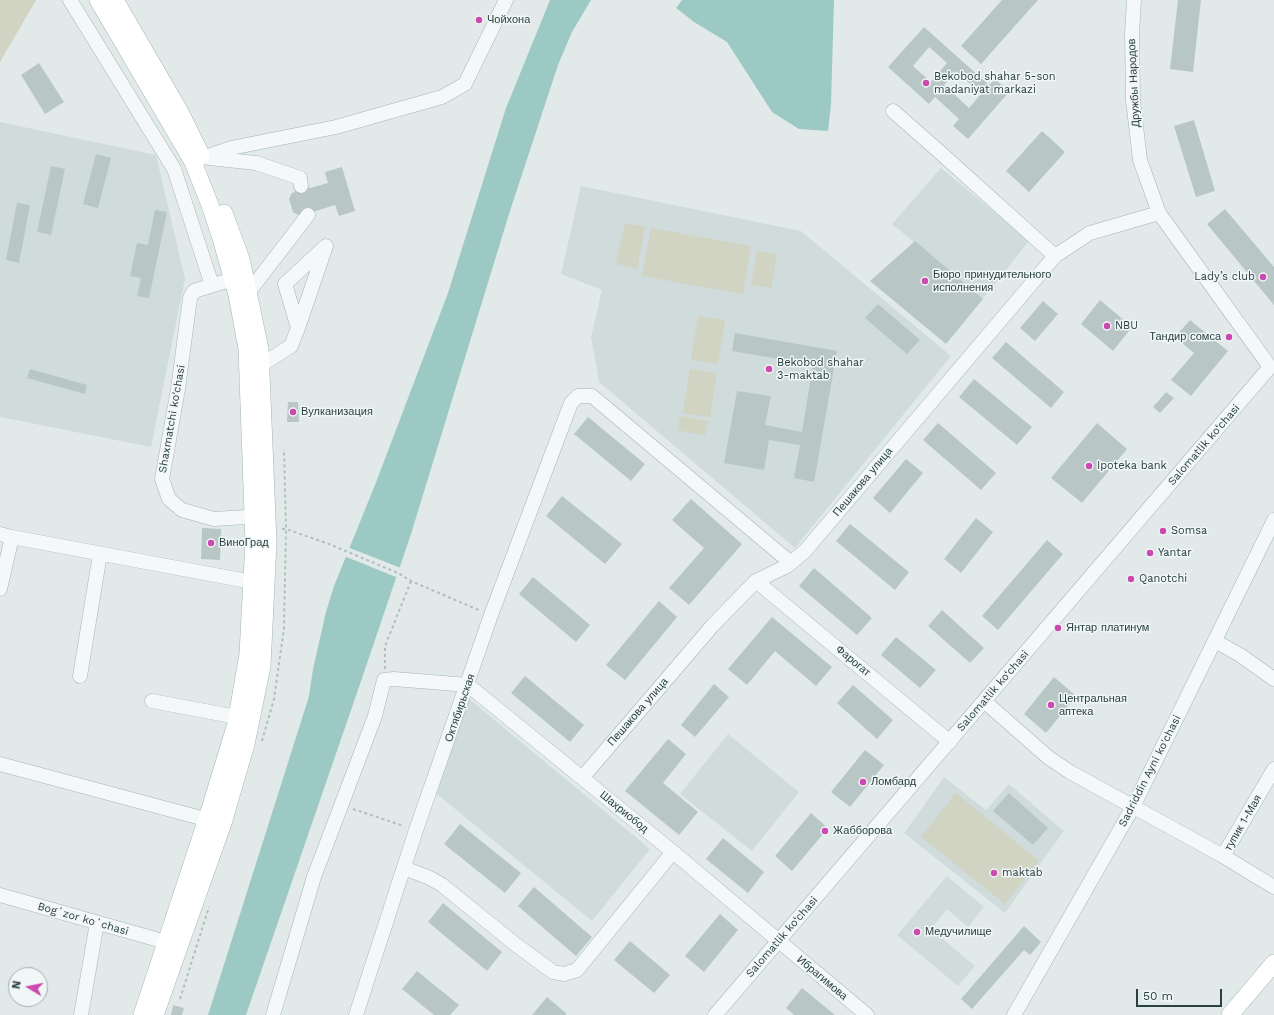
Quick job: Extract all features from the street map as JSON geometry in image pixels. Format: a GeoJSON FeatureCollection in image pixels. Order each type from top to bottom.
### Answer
{"type":"FeatureCollection","features":[{"type":"Feature","properties":{"kind":"main road"},"geometry":{"type":"LineString","coordinates":[[98,0],[198,160]]}},
{"type":"Feature","properties":{"kind":"main road"},"geometry":{"type":"LineString","coordinates":[[115,0],[180,112],[198,160],[210,205],[260,349],[261,365],[263,520],[254,542],[260,583],[262,666],[246,744],[166,942],[142,1015]]}},
{"type":"Feature","properties":{"kind":"main road"},"geometry":{"type":"LineString","coordinates":[[239,289],[247,349],[263,520]]}},
{"type":"Feature","properties":{"kind":"main road"},"geometry":{"type":"LineString","coordinates":[[155,1015],[215,821],[237,717],[260,583]]}},
{"type":"Feature","properties":{"kind":"main road"},"geometry":{"type":"LineString","coordinates":[[1230,1015],[1274,963]]}},
{"type":"Feature","properties":{"kind":"street"},"geometry":{"type":"LineString","coordinates":[[70,0],[174,169],[212,286]]}},
{"type":"Feature","properties":{"kind":"street"},"geometry":{"type":"LineString","coordinates":[[198,160],[231,148],[336,127],[442,97],[465,84],[506,0]]}},
{"type":"Feature","properties":{"kind":"street","name":"Дружбы Народов"},"geometry":{"type":"LineString","coordinates":[[1134,0],[1132,34],[1133,100],[1140,160],[1159,213],[1272,368]]}},
{"type":"Feature","properties":{"kind":"street"},"geometry":{"type":"LineString","coordinates":[[893,111],[943,154],[1055,256]]}},
{"type":"Feature","properties":{"kind":"street"},"geometry":{"type":"LineString","coordinates":[[198,160],[256,163],[300,178],[301,186]]}},
{"type":"Feature","properties":{"kind":"street","name":"Пешакова улица"},"geometry":{"type":"LineString","coordinates":[[582,778],[713,625],[756,581],[787,566],[805,550],[1055,256],[1090,233],[1159,213]]}},
{"type":"Feature","properties":{"kind":"street"},"geometry":{"type":"LineString","coordinates":[[239,289],[308,215]]}},
{"type":"Feature","properties":{"kind":"street"},"geometry":{"type":"LineString","coordinates":[[261,365],[291,346],[298,328],[326,246],[285,284],[298,328]]}},
{"type":"Feature","properties":{"kind":"street","name":"Shaxmatchi ko'chasi"},"geometry":{"type":"LineString","coordinates":[[239,289],[212,286],[194,291],[190,298],[178,389],[162,479],[169,499],[182,510],[214,519],[263,520]]}},
{"type":"Feature","properties":{"kind":"street","name":"Salomatlik ko‘chasi"},"geometry":{"type":"LineString","coordinates":[[715,1015],[1272,368]]}},
{"type":"Feature","properties":{"kind":"street","name":"Октябирьская"},"geometry":{"type":"LineString","coordinates":[[356,1015],[416,830],[468,685],[491,615],[570,403],[578,396],[592,396],[791,563]]}},
{"type":"Feature","properties":{"kind":"street","name":"Sadriddin Ayni ko'chasi"},"geometry":{"type":"LineString","coordinates":[[1014,1015],[1134,807],[1274,520]]}},
{"type":"Feature","properties":{"kind":"street"},"geometry":{"type":"LineString","coordinates":[[0,589],[6,535],[100,554],[260,583]]}},
{"type":"Feature","properties":{"kind":"street"},"geometry":{"type":"LineString","coordinates":[[80,676],[100,554]]}},
{"type":"Feature","properties":{"kind":"street","name":"Фарогат"},"geometry":{"type":"LineString","coordinates":[[756,581],[950,742]]}},
{"type":"Feature","properties":{"kind":"street"},"geometry":{"type":"LineString","coordinates":[[1215,641],[1240,655],[1274,679]]}},
{"type":"Feature","properties":{"kind":"street"},"geometry":{"type":"LineString","coordinates":[[273,1015],[314,877],[375,716],[384,680],[394,679],[468,685]]}},
{"type":"Feature","properties":{"kind":"street","name":"Шахриобод"},"geometry":{"type":"LineString","coordinates":[[468,685],[673,852],[778,941]]}},
{"type":"Feature","properties":{"kind":"street"},"geometry":{"type":"LineString","coordinates":[[152,701],[237,717]]}},
{"type":"Feature","properties":{"kind":"street"},"geometry":{"type":"LineString","coordinates":[[984,701],[1049,758],[1070,772],[1223,856],[1274,887]]}},
{"type":"Feature","properties":{"kind":"street"},"geometry":{"type":"LineString","coordinates":[[0,764],[215,821]]}},
{"type":"Feature","properties":{"kind":"street","name":"тупик 1-Мая"},"geometry":{"type":"LineString","coordinates":[[1223,856],[1274,770]]}},
{"type":"Feature","properties":{"kind":"street"},"geometry":{"type":"LineString","coordinates":[[404,868],[430,878],[442,885],[553,972],[564,974],[577,970],[673,852]]}},
{"type":"Feature","properties":{"kind":"street","name":"Bogʻzor koʻchasi"},"geometry":{"type":"LineString","coordinates":[[0,895],[166,942]]}},
{"type":"Feature","properties":{"kind":"street"},"geometry":{"type":"LineString","coordinates":[[80,1015],[97,923]]}},
{"type":"Feature","properties":{"kind":"street","name":"Ибрагимова"},"geometry":{"type":"LineString","coordinates":[[778,941],[867,1015]]}},
{"type":"Feature","properties":{"kind":"path"},"geometry":{"type":"LineString","coordinates":[[284,449],[286,529]]}},
{"type":"Feature","properties":{"kind":"path"},"geometry":{"type":"LineString","coordinates":[[263,520],[329,544],[491,615]]}},
{"type":"Feature","properties":{"kind":"path"},"geometry":{"type":"LineString","coordinates":[[384,680],[385,646],[411,581]]}},
{"type":"Feature","properties":{"kind":"path"},"geometry":{"type":"LineString","coordinates":[[342,805],[416,830]]}},
{"type":"Feature","properties":{"kind":"shaded area"},"geometry":{"type":"Polygon","coordinates":[[[0,122],[156,155],[185,279],[151,447],[0,417],[0,122]]]}},
{"type":"Feature","properties":{"kind":"shaded area"},"geometry":{"type":"Polygon","coordinates":[[[941,168],[1029,241],[983,299],[892,224],[941,168]]]}},
{"type":"Feature","properties":{"kind":"shaded area","name":"Bekobod shahar 3-maktab"},"geometry":{"type":"Polygon","coordinates":[[[581,186],[801,231],[951,356],[795,548],[599,382],[591,337],[602,290],[561,274],[581,186]]]}},
{"type":"Feature","properties":{"kind":"shaded area"},"geometry":{"type":"Polygon","coordinates":[[[462,693],[650,849],[592,921],[427,786],[462,693]]]}},
{"type":"Feature","properties":{"kind":"shaded area"},"geometry":{"type":"Polygon","coordinates":[[[728,734],[799,792],[752,851],[680,794],[728,734]]]}},
{"type":"Feature","properties":{"kind":"shaded area","name":"maktab"},"geometry":{"type":"Polygon","coordinates":[[[944,777],[986,810],[1009,784],[1064,831],[1005,913],[904,833],[944,777]]]}},
{"type":"Feature","properties":{"kind":"shaded area","name":"Медучилище"},"geometry":{"type":"Polygon","coordinates":[[[947,876],[984,907],[968,927],[947,909],[931,929],[975,966],[958,986],[897,935],[947,876]]]}},
{"type":"Feature","properties":{"kind":"green space"},"geometry":{"type":"Polygon","coordinates":[[[0,0],[36,0],[0,62],[0,0]]]}},
{"type":"Feature","properties":{"kind":"green space"},"geometry":{"type":"Polygon","coordinates":[[[625,223],[645,227],[637,269],[616,264],[625,223]]]}},
{"type":"Feature","properties":{"kind":"green space"},"geometry":{"type":"Polygon","coordinates":[[[651,228],[751,246],[743,294],[642,276],[651,228]]]}},
{"type":"Feature","properties":{"kind":"green space"},"geometry":{"type":"Polygon","coordinates":[[[757,251],[777,255],[771,288],[751,285],[757,251]]]}},
{"type":"Feature","properties":{"kind":"green space"},"geometry":{"type":"Polygon","coordinates":[[[698,316],[725,320],[718,364],[691,360],[698,316]]]}},
{"type":"Feature","properties":{"kind":"green space"},"geometry":{"type":"Polygon","coordinates":[[[690,369],[717,373],[710,417],[683,413],[690,369]]]}},
{"type":"Feature","properties":{"kind":"green space"},"geometry":{"type":"Polygon","coordinates":[[[680,416],[708,421],[705,436],[678,430],[680,416]]]}},
{"type":"Feature","properties":{"kind":"green space"},"geometry":{"type":"Polygon","coordinates":[[[956,793],[1039,861],[1005,904],[921,837],[956,793]]]}},
{"type":"Feature","properties":{"kind":"water"},"geometry":{"type":"Polygon","coordinates":[[[550,0],[591,0],[572,32],[558,65],[509,214],[411,534],[246,1015],[208,1015],[309,696],[313,669],[326,612],[334,586],[375,485],[448,293],[506,108],[550,0]]]}},
{"type":"Feature","properties":{"kind":"water"},"geometry":{"type":"Polygon","coordinates":[[[682,0],[834,0],[831,105],[828,131],[799,129],[772,112],[727,42],[694,22],[676,8],[682,0]]]}},
{"type":"Feature","properties":{"kind":"pier"},"geometry":{"type":"Polygon","coordinates":[[[347,547],[401,569],[396,577],[344,556],[347,547]]]}},
{"type":"Feature","properties":{"kind":"building"},"geometry":{"type":"Polygon","coordinates":[[[1002,0],[1038,0],[981,64],[961,46],[1002,0]]]}},
{"type":"Feature","properties":{"kind":"building"},"geometry":{"type":"Polygon","coordinates":[[[1178,0],[1201,0],[1193,72],[1170,69],[1178,0]]]}},
{"type":"Feature","properties":{"kind":"building","name":"Bekobod shahar 5-son madaniyat markazi"},"geometry":{"type":"Polygon","coordinates":[[[924,27],[989,85],[995,79],[1009,92],[968,139],[953,126],[959,119],[935,97],[929,104],[888,67],[924,27]],[[929,47],[913,66],[931,82],[947,63],[929,47]],[[956,71],[944,85],[969,108],[981,94],[956,71]]]}},
{"type":"Feature","properties":{"kind":"building"},"geometry":{"type":"Polygon","coordinates":[[[39,63],[64,102],[45,114],[21,75],[39,63]]]}},
{"type":"Feature","properties":{"kind":"building"},"geometry":{"type":"Polygon","coordinates":[[[1194,120],[1215,191],[1196,197],[1174,126],[1194,120]]]}},
{"type":"Feature","properties":{"kind":"building"},"geometry":{"type":"Polygon","coordinates":[[[1042,131],[1065,152],[1029,192],[1006,171],[1042,131]]]}},
{"type":"Feature","properties":{"kind":"building"},"geometry":{"type":"Polygon","coordinates":[[[96,154],[111,158],[98,208],[83,204],[96,154]]]}},
{"type":"Feature","properties":{"kind":"building"},"geometry":{"type":"Polygon","coordinates":[[[51,166],[65,169],[51,235],[37,232],[51,166]]]}},
{"type":"Feature","properties":{"kind":"building"},"geometry":{"type":"Polygon","coordinates":[[[342,167],[355,211],[339,216],[335,205],[300,216],[293,212],[289,199],[292,193],[328,183],[325,172],[342,167]]]}},
{"type":"Feature","properties":{"kind":"building"},"geometry":{"type":"Polygon","coordinates":[[[17,203],[30,205],[19,263],[6,260],[17,203]]]}},
{"type":"Feature","properties":{"kind":"building"},"geometry":{"type":"Polygon","coordinates":[[[1225,209],[1274,267],[1274,305],[1207,224],[1225,209]]]}},
{"type":"Feature","properties":{"kind":"building"},"geometry":{"type":"Polygon","coordinates":[[[155,210],[167,212],[149,298],[137,296],[141,278],[130,276],[137,243],[148,245],[155,210]]]}},
{"type":"Feature","properties":{"kind":"building"},"geometry":{"type":"Polygon","coordinates":[[[915,241],[983,299],[946,344],[870,281],[915,241]]]}},
{"type":"Feature","properties":{"kind":"building","name":"NBU"},"geometry":{"type":"Polygon","coordinates":[[[1100,300],[1132,327],[1113,351],[1081,324],[1100,300]]]}},
{"type":"Feature","properties":{"kind":"building"},"geometry":{"type":"Polygon","coordinates":[[[1043,301],[1058,314],[1035,341],[1020,328],[1043,301]]]}},
{"type":"Feature","properties":{"kind":"building"},"geometry":{"type":"Polygon","coordinates":[[[878,304],[920,340],[907,354],[865,318],[878,304]]]}},
{"type":"Feature","properties":{"kind":"building"},"geometry":{"type":"Polygon","coordinates":[[[1190,320],[1228,351],[1191,396],[1171,380],[1194,353],[1175,337],[1190,320]]]}},
{"type":"Feature","properties":{"kind":"building"},"geometry":{"type":"Polygon","coordinates":[[[735,333],[837,351],[814,482],[794,478],[800,445],[769,440],[764,470],[724,463],[737,391],[771,396],[765,425],[802,432],[813,365],[732,351],[735,333]]]}},
{"type":"Feature","properties":{"kind":"building"},"geometry":{"type":"Polygon","coordinates":[[[1006,342],[1064,392],[1051,408],[992,358],[1006,342]]]}},
{"type":"Feature","properties":{"kind":"building"},"geometry":{"type":"Polygon","coordinates":[[[30,369],[87,385],[85,394],[27,378],[30,369]]]}},
{"type":"Feature","properties":{"kind":"building"},"geometry":{"type":"Polygon","coordinates":[[[974,379],[1032,427],[1017,445],[959,397],[974,379]]]}},
{"type":"Feature","properties":{"kind":"building"},"geometry":{"type":"Polygon","coordinates":[[[1166,392],[1174,398],[1160,413],[1153,407],[1166,392]]]}},
{"type":"Feature","properties":{"kind":"building","name":"Вулканизация"},"geometry":{"type":"Polygon","coordinates":[[[288,402],[298,402],[299,422],[287,422],[288,402]]]}},
{"type":"Feature","properties":{"kind":"building"},"geometry":{"type":"Polygon","coordinates":[[[588,417],[645,464],[631,481],[574,434],[588,417]]]}},
{"type":"Feature","properties":{"kind":"building"},"geometry":{"type":"Polygon","coordinates":[[[938,423],[996,473],[981,490],[923,440],[938,423]]]}},
{"type":"Feature","properties":{"kind":"building"},"geometry":{"type":"Polygon","coordinates":[[[1097,423],[1127,449],[1082,503],[1051,478],[1097,423]]]}},
{"type":"Feature","properties":{"kind":"building"},"geometry":{"type":"Polygon","coordinates":[[[906,459],[923,473],[890,513],[873,498],[906,459]]]}},
{"type":"Feature","properties":{"kind":"building"},"geometry":{"type":"Polygon","coordinates":[[[562,496],[622,544],[605,564],[546,516],[562,496]]]}},
{"type":"Feature","properties":{"kind":"building"},"geometry":{"type":"Polygon","coordinates":[[[691,499],[742,544],[689,605],[669,588],[704,548],[672,520],[691,499]]]}},
{"type":"Feature","properties":{"kind":"building"},"geometry":{"type":"Polygon","coordinates":[[[976,518],[993,532],[961,573],[944,559],[976,518]]]}},
{"type":"Feature","properties":{"kind":"building"},"geometry":{"type":"Polygon","coordinates":[[[850,524],[909,572],[895,590],[836,541],[850,524]]]}},
{"type":"Feature","properties":{"kind":"building"},"geometry":{"type":"Polygon","coordinates":[[[202,528],[221,529],[220,560],[201,559],[202,528]]]}},
{"type":"Feature","properties":{"kind":"building"},"geometry":{"type":"Polygon","coordinates":[[[1047,540],[1063,554],[998,630],[982,616],[1047,540]]]}},
{"type":"Feature","properties":{"kind":"building"},"geometry":{"type":"Polygon","coordinates":[[[814,568],[872,618],[857,635],[799,586],[814,568]]]}},
{"type":"Feature","properties":{"kind":"building"},"geometry":{"type":"Polygon","coordinates":[[[533,577],[590,625],[576,642],[519,594],[533,577]]]}},
{"type":"Feature","properties":{"kind":"building"},"geometry":{"type":"Polygon","coordinates":[[[659,601],[677,617],[625,680],[606,665],[659,601]]]}},
{"type":"Feature","properties":{"kind":"building"},"geometry":{"type":"Polygon","coordinates":[[[942,610],[984,648],[970,663],[928,626],[942,610]]]}},
{"type":"Feature","properties":{"kind":"building"},"geometry":{"type":"Polygon","coordinates":[[[772,617],[832,667],[816,686],[775,651],[747,685],[728,669],[772,617]]]}},
{"type":"Feature","properties":{"kind":"building"},"geometry":{"type":"Polygon","coordinates":[[[896,637],[936,670],[920,688],[881,655],[896,637]]]}},
{"type":"Feature","properties":{"kind":"building"},"geometry":{"type":"Polygon","coordinates":[[[525,676],[584,725],[570,742],[511,693],[525,676]]]}},
{"type":"Feature","properties":{"kind":"building"},"geometry":{"type":"Polygon","coordinates":[[[1054,677],[1076,696],[1046,733],[1024,714],[1054,677]]]}},
{"type":"Feature","properties":{"kind":"building"},"geometry":{"type":"Polygon","coordinates":[[[714,684],[729,697],[695,737],[681,725],[714,684]]]}},
{"type":"Feature","properties":{"kind":"building"},"geometry":{"type":"Polygon","coordinates":[[[853,685],[893,720],[877,739],[837,703],[853,685]]]}},
{"type":"Feature","properties":{"kind":"building"},"geometry":{"type":"Polygon","coordinates":[[[668,739],[686,754],[663,783],[698,812],[679,835],[625,791],[668,739]]]}},
{"type":"Feature","properties":{"kind":"building"},"geometry":{"type":"Polygon","coordinates":[[[865,750],[884,765],[850,807],[831,792],[865,750]]]}},
{"type":"Feature","properties":{"kind":"building"},"geometry":{"type":"Polygon","coordinates":[[[1009,793],[1048,828],[1033,845],[993,811],[1009,793]]]}},
{"type":"Feature","properties":{"kind":"building"},"geometry":{"type":"Polygon","coordinates":[[[811,813],[828,828],[792,871],[775,856],[811,813]]]}},
{"type":"Feature","properties":{"kind":"building"},"geometry":{"type":"Polygon","coordinates":[[[460,824],[521,873],[505,893],[444,844],[460,824]]]}},
{"type":"Feature","properties":{"kind":"building"},"geometry":{"type":"Polygon","coordinates":[[[723,838],[764,872],[748,893],[706,859],[723,838]]]}},
{"type":"Feature","properties":{"kind":"building"},"geometry":{"type":"Polygon","coordinates":[[[534,887],[592,937],[576,956],[518,906],[534,887]]]}},
{"type":"Feature","properties":{"kind":"building"},"geometry":{"type":"Polygon","coordinates":[[[443,903],[502,952],[487,971],[428,922],[443,903]]]}},
{"type":"Feature","properties":{"kind":"building"},"geometry":{"type":"Polygon","coordinates":[[[720,914],[738,930],[704,972],[685,956],[720,914]]]}},
{"type":"Feature","properties":{"kind":"building"},"geometry":{"type":"Polygon","coordinates":[[[1024,926],[1041,942],[1030,955],[1024,950],[972,1009],[961,999],[1024,926]]]}},
{"type":"Feature","properties":{"kind":"building"},"geometry":{"type":"Polygon","coordinates":[[[630,941],[670,975],[654,993],[614,960],[630,941]]]}},
{"type":"Feature","properties":{"kind":"building"},"geometry":{"type":"Polygon","coordinates":[[[417,971],[459,1005],[450,1015],[434,1015],[402,989],[417,971]]]}},
{"type":"Feature","properties":{"kind":"building"},"geometry":{"type":"Polygon","coordinates":[[[802,988],[835,1015],[794,1015],[786,1008],[802,988]]]}},
{"type":"Feature","properties":{"kind":"building"},"geometry":{"type":"Polygon","coordinates":[[[547,997],[567,1014],[532,1015],[547,997]]]}},
{"type":"Feature","properties":{"kind":"building"},"geometry":{"type":"Polygon","coordinates":[[[173,1005],[184,1008],[182,1015],[171,1015],[173,1005]]]}},
{"type":"Feature","properties":{"kind":"tunnel"},"geometry":{"type":"LineString","coordinates":[[301,186],[308,215]]}},
{"type":"Feature","properties":{"kind":"place","name":"Чойхона"},"geometry":{"type":"Point","coordinates":[479,20]}},
{"type":"Feature","properties":{"kind":"place","name":"Bekobod shahar 5-son madaniyat markazi"},"geometry":{"type":"Point","coordinates":[926,83]}},
{"type":"Feature","properties":{"kind":"place","name":"Lady’s club"},"geometry":{"type":"Point","coordinates":[1263,277]}},
{"type":"Feature","properties":{"kind":"place","name":"Бюро принудительного исполнения"},"geometry":{"type":"Point","coordinates":[925,281]}},
{"type":"Feature","properties":{"kind":"place","name":"NBU"},"geometry":{"type":"Point","coordinates":[1107,326]}},
{"type":"Feature","properties":{"kind":"place","name":"Тандир сомса"},"geometry":{"type":"Point","coordinates":[1229,337]}},
{"type":"Feature","properties":{"kind":"place","name":"Bekobod shahar 3-maktab"},"geometry":{"type":"Point","coordinates":[769,369]}},
{"type":"Feature","properties":{"kind":"place","name":"Вулканизация"},"geometry":{"type":"Point","coordinates":[293,412]}},
{"type":"Feature","properties":{"kind":"place","name":"Ipoteka bank"},"geometry":{"type":"Point","coordinates":[1089,466]}},
{"type":"Feature","properties":{"kind":"place","name":"Somsa"},"geometry":{"type":"Point","coordinates":[1163,531]}},
{"type":"Feature","properties":{"kind":"place","name":"ВиноГрад"},"geometry":{"type":"Point","coordinates":[211,543]}},
{"type":"Feature","properties":{"kind":"place","name":"Yantar"},"geometry":{"type":"Point","coordinates":[1150,553]}},
{"type":"Feature","properties":{"kind":"place","name":"Qanotchi"},"geometry":{"type":"Point","coordinates":[1131,579]}},
{"type":"Feature","properties":{"kind":"place","name":"Янтар платинум"},"geometry":{"type":"Point","coordinates":[1058,628]}},
{"type":"Feature","properties":{"kind":"place","name":"Центральная аптека"},"geometry":{"type":"Point","coordinates":[1051,705]}},
{"type":"Feature","properties":{"kind":"place","name":"Ломбард"},"geometry":{"type":"Point","coordinates":[863,782]}},
{"type":"Feature","properties":{"kind":"place","name":"Жабборова"},"geometry":{"type":"Point","coordinates":[825,831]}},
{"type":"Feature","properties":{"kind":"place","name":"maktab"},"geometry":{"type":"Point","coordinates":[994,873]}},
{"type":"Feature","properties":{"kind":"place","name":"Медучилище"},"geometry":{"type":"Point","coordinates":[917,932]}}]}
